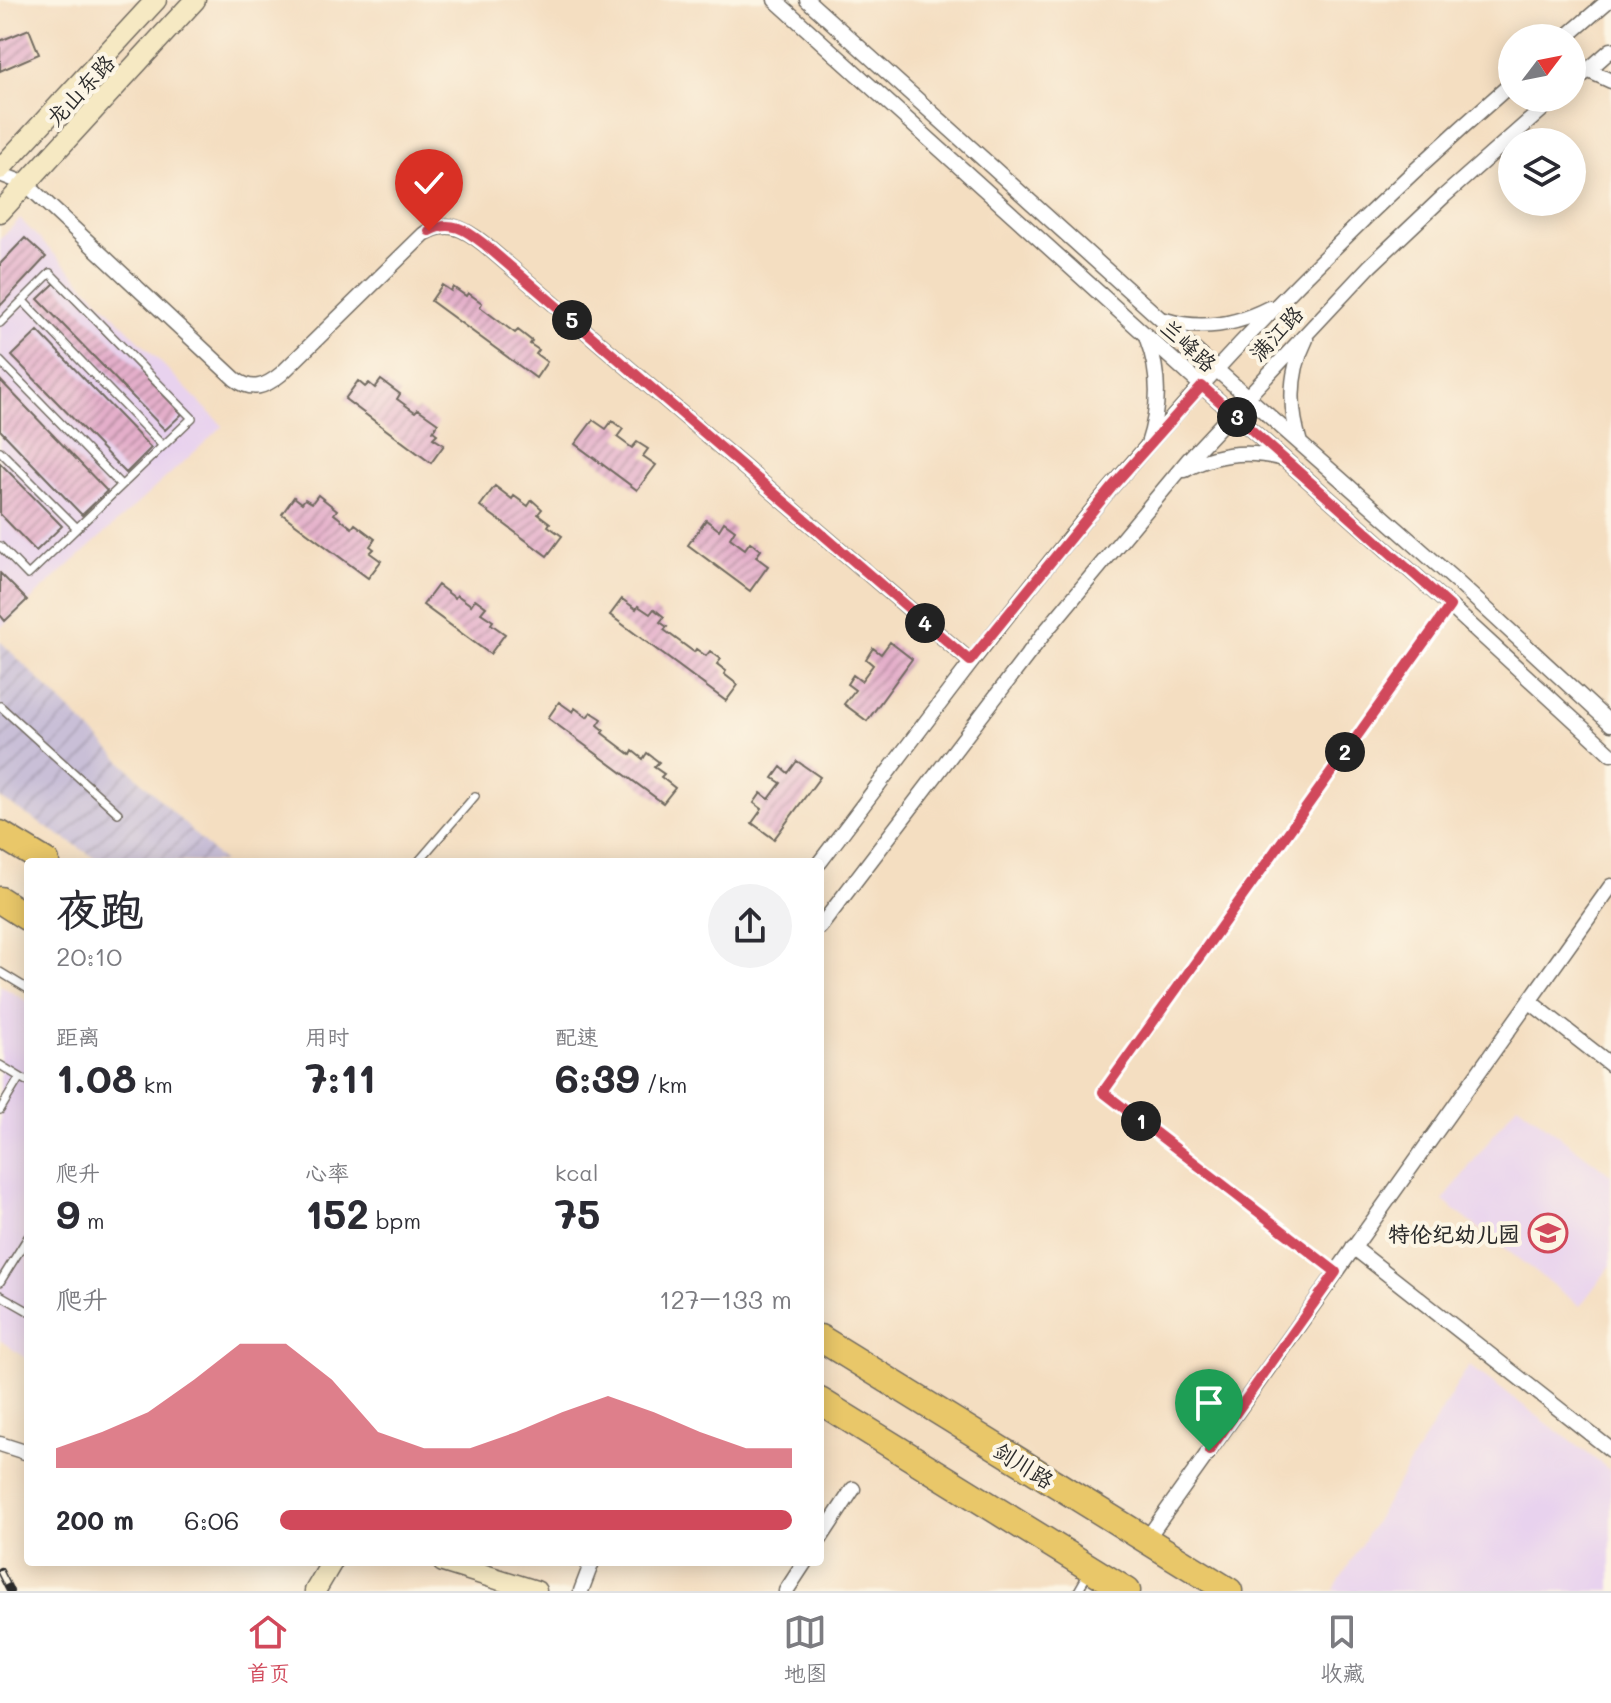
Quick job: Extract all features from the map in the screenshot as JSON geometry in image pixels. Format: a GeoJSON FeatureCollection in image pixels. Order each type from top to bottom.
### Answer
{"type":"FeatureCollection","features":[{"type":"Feature","properties":{"kind":"highway"},"geometry":{"type":"LineString","coordinates":[[0,834],[39,858]]}},
{"type":"Feature","properties":{"kind":"highway"},"geometry":{"type":"LineString","coordinates":[[0,900],[24,915]]}},
{"type":"Feature","properties":{"kind":"highway","name":"剑川路"},"geometry":{"type":"LineString","coordinates":[[824,1340],[1229,1591]]}},
{"type":"Feature","properties":{"kind":"highway"},"geometry":{"type":"LineString","coordinates":[[824,1404],[1085,1580],[1127,1591]]}},
{"type":"Feature","properties":{"kind":"street","name":"龙山东路"},"geometry":{"type":"LineString","coordinates":[[0,172],[156,0]]}},
{"type":"Feature","properties":{"kind":"street","name":"龙山东路"},"geometry":{"type":"LineString","coordinates":[[0,212],[195,0]]}},
{"type":"Feature","properties":{"kind":"street","name":"兰峰路"},"geometry":{"type":"LineString","coordinates":[[775,0],[1611,754]]}},
{"type":"Feature","properties":{"kind":"street","name":"兰峰路"},"geometry":{"type":"LineString","coordinates":[[807,0],[1456,581],[1611,724]]}},
{"type":"Feature","properties":{"kind":"street"},"geometry":{"type":"LineString","coordinates":[[1581,24],[1609,0]]}},
{"type":"Feature","properties":{"kind":"street"},"geometry":{"type":"LineString","coordinates":[[1611,50],[1587,70],[1611,81]]}},
{"type":"Feature","properties":{"kind":"street","name":"满江路"},"geometry":{"type":"LineString","coordinates":[[823,858],[970,661],[1147,448],[1294,288],[1378,203],[1498,96]]}},
{"type":"Feature","properties":{"kind":"street","name":"满江路"},"geometry":{"type":"LineString","coordinates":[[824,922],[1045,632],[1174,476],[1246,396],[1405,232],[1539,112]]}},
{"type":"Feature","properties":{"kind":"street"},"geometry":{"type":"LineString","coordinates":[[0,172],[26,184],[235,379],[254,388],[281,374],[424,234],[444,225],[465,230],[970,661]]}},
{"type":"Feature","properties":{"kind":"street"},"geometry":{"type":"LineString","coordinates":[[1160,319],[1206,326],[1238,322],[1268,308],[1294,288]]}},
{"type":"Feature","properties":{"kind":"street"},"geometry":{"type":"LineString","coordinates":[[1300,444],[1291,403],[1294,373],[1303,344],[1320,318]]}},
{"type":"Feature","properties":{"kind":"street"},"geometry":{"type":"LineString","coordinates":[[1145,335],[1155,365],[1157,396],[1153,431],[1147,448]]}},
{"type":"Feature","properties":{"kind":"street"},"geometry":{"type":"LineString","coordinates":[[1174,476],[1189,467],[1221,456],[1252,453],[1284,459]]}},
{"type":"Feature","properties":{"kind":"street"},"geometry":{"type":"LineString","coordinates":[[1146,1540],[1611,886]]}},
{"type":"Feature","properties":{"kind":"street"},"geometry":{"type":"LineString","coordinates":[[1529,1001],[1611,1065]]}},
{"type":"Feature","properties":{"kind":"street"},"geometry":{"type":"LineString","coordinates":[[1353,1247],[1611,1450]]}},
{"type":"Feature","properties":{"kind":"street"},"geometry":{"type":"LineString","coordinates":[[0,1444],[24,1452]]}},
{"type":"Feature","properties":{"kind":"street"},"geometry":{"type":"LineString","coordinates":[[824,1533],[853,1489]]}},
{"type":"Feature","properties":{"kind":"street"},"geometry":{"type":"LineString","coordinates":[[315,1591],[330,1566]]}},
{"type":"Feature","properties":{"kind":"street"},"geometry":{"type":"LineString","coordinates":[[456,1566],[536,1591]]}},
{"type":"Feature","properties":{"kind":"street"},"geometry":{"type":"LineString","coordinates":[[581,1591],[590,1566]]}},
{"type":"Feature","properties":{"kind":"street"},"geometry":{"type":"LineString","coordinates":[[786,1591],[802,1566]]}},
{"type":"Feature","properties":{"kind":"lane"},"geometry":{"type":"LineString","coordinates":[[0,323],[50,273],[192,418],[28,575],[0,546]]}},
{"type":"Feature","properties":{"kind":"lane"},"geometry":{"type":"LineString","coordinates":[[23,301],[163,446]]}},
{"type":"Feature","properties":{"kind":"lane"},"geometry":{"type":"LineString","coordinates":[[0,361],[121,485]]}},
{"type":"Feature","properties":{"kind":"lane"},"geometry":{"type":"LineString","coordinates":[[0,451],[77,528]]}},
{"type":"Feature","properties":{"kind":"lane"},"geometry":{"type":"LineString","coordinates":[[1336,1272],[1103,1092],[1450,606]]}},
{"type":"Feature","properties":{"kind":"lane"},"geometry":{"type":"LineString","coordinates":[[0,706],[118,813]]}},
{"type":"Feature","properties":{"kind":"lane"},"geometry":{"type":"LineString","coordinates":[[421,858],[475,796]]}},
{"type":"Feature","properties":{"kind":"lane"},"geometry":{"type":"LineString","coordinates":[[0,972],[24,987]]}},
{"type":"Feature","properties":{"kind":"lane"},"geometry":{"type":"LineString","coordinates":[[0,1065],[24,1079],[0,1110]]}},
{"type":"Feature","properties":{"kind":"lane"},"geometry":{"type":"LineString","coordinates":[[0,1282],[24,1243]]}},
{"type":"Feature","properties":{"kind":"lane"},"geometry":{"type":"LineString","coordinates":[[0,1295],[24,1309]]}},
{"type":"Feature","properties":{"kind":"shaded area"},"geometry":{"type":"Polygon","coordinates":[[[20,219],[223,426],[0,628],[0,239],[20,219]]]}},
{"type":"Feature","properties":{"kind":"shaded area"},"geometry":{"type":"Polygon","coordinates":[[[0,641],[219,858],[96,858],[0,798],[0,641]]]}},
{"type":"Feature","properties":{"kind":"shaded area"},"geometry":{"type":"Polygon","coordinates":[[[0,985],[24,1000],[24,1357],[0,1340],[0,985]]]}},
{"type":"Feature","properties":{"kind":"shaded area","name":"特伦纪幼儿园"},"geometry":{"type":"Polygon","coordinates":[[[1517,1104],[1611,1175],[1611,1265],[1580,1306],[1443,1201],[1517,1104]]]}},
{"type":"Feature","properties":{"kind":"shaded area"},"geometry":{"type":"Polygon","coordinates":[[[1469,1365],[1611,1471],[1611,1591],[1333,1591],[1469,1365]]]}},
{"type":"Feature","properties":{"kind":"building"},"geometry":{"type":"Polygon","coordinates":[[[29,29],[39,54],[0,71],[0,41],[29,29]]]}},
{"type":"Feature","properties":{"kind":"building"},"geometry":{"type":"Polygon","coordinates":[[[25,238],[46,257],[0,306],[0,264],[25,238]]]}},
{"type":"Feature","properties":{"kind":"building"},"geometry":{"type":"Polygon","coordinates":[[[55,283],[182,414],[165,430],[38,299],[55,283]]]}},
{"type":"Feature","properties":{"kind":"building"},"geometry":{"type":"Polygon","coordinates":[[[442,285],[451,291],[453,287],[466,296],[468,293],[482,303],[480,307],[515,333],[518,330],[532,341],[530,344],[539,350],[536,354],[547,362],[536,378],[431,301],[442,285]]]}},
{"type":"Feature","properties":{"kind":"building"},"geometry":{"type":"Polygon","coordinates":[[[38,331],[151,448],[126,473],[12,356],[38,331]]]}},
{"type":"Feature","properties":{"kind":"building"},"geometry":{"type":"Polygon","coordinates":[[[0,380],[107,491],[82,515],[0,430],[0,380]]]}},
{"type":"Feature","properties":{"kind":"building"},"geometry":{"type":"Polygon","coordinates":[[[381,380],[400,394],[397,399],[438,423],[433,431],[437,434],[433,438],[444,445],[431,463],[345,399],[358,381],[365,387],[369,383],[375,388],[381,380]]]}},
{"type":"Feature","properties":{"kind":"building"},"geometry":{"type":"Polygon","coordinates":[[[593,420],[606,429],[612,421],[623,429],[617,437],[632,448],[637,442],[648,449],[643,456],[656,465],[637,490],[575,444],[593,420]]]}},
{"type":"Feature","properties":{"kind":"building"},"geometry":{"type":"Polygon","coordinates":[[[0,463],[62,526],[36,551],[0,514],[0,463]]]}},
{"type":"Feature","properties":{"kind":"building"},"geometry":{"type":"Polygon","coordinates":[[[495,486],[512,499],[514,496],[528,506],[532,500],[542,509],[538,514],[562,536],[547,556],[480,506],[495,486]]]}},
{"type":"Feature","properties":{"kind":"building"},"geometry":{"type":"Polygon","coordinates":[[[318,495],[337,510],[334,514],[352,528],[355,524],[375,539],[370,546],[374,549],[370,553],[381,561],[368,578],[282,514],[294,497],[302,503],[305,499],[312,503],[318,495]]]}},
{"type":"Feature","properties":{"kind":"building"},"geometry":{"type":"Polygon","coordinates":[[[706,520],[719,530],[724,522],[735,530],[730,538],[745,549],[750,542],[761,550],[756,557],[768,566],[750,591],[688,545],[706,520]]]}},
{"type":"Feature","properties":{"kind":"building"},"geometry":{"type":"Polygon","coordinates":[[[0,573],[27,600],[5,621],[0,615],[0,573]]]}},
{"type":"Feature","properties":{"kind":"building"},"geometry":{"type":"Polygon","coordinates":[[[438,585],[455,598],[457,595],[471,605],[475,599],[486,607],[481,613],[505,634],[490,654],[423,605],[438,585]]]}},
{"type":"Feature","properties":{"kind":"building"},"geometry":{"type":"Polygon","coordinates":[[[622,599],[650,614],[654,609],[664,617],[660,622],[667,627],[664,630],[694,652],[696,649],[706,656],[710,651],[721,659],[717,664],[738,685],[726,701],[610,615],[622,599]]]}},
{"type":"Feature","properties":{"kind":"building"},"geometry":{"type":"Polygon","coordinates":[[[890,642],[912,659],[867,721],[844,704],[855,690],[847,684],[853,675],[861,681],[873,665],[866,659],[873,648],[881,654],[890,642]]]}},
{"type":"Feature","properties":{"kind":"building"},"geometry":{"type":"Polygon","coordinates":[[[559,702],[573,712],[575,708],[587,717],[591,712],[602,719],[598,725],[604,730],[602,733],[631,755],[633,751],[643,759],[647,753],[659,762],[654,767],[675,788],[663,803],[548,718],[559,702]]]}},
{"type":"Feature","properties":{"kind":"building"},"geometry":{"type":"Polygon","coordinates":[[[797,761],[820,777],[774,839],[752,823],[762,809],[754,803],[761,793],[769,799],[781,783],[773,778],[781,767],[788,773],[797,761]]]}},
{"type":"Feature","properties":{"kind":"railway"},"geometry":{"type":"LineString","coordinates":[[0,1571],[10,1591]]}},
{"type":"Feature","properties":{"kind":"place","name":"特伦纪幼儿园"},"geometry":{"type":"Point","coordinates":[1548,1233]}},
{"type":"Feature","properties":{"kind":"route"},"geometry":{"type":"LineString","coordinates":[[429,231],[452,225],[484,244],[970,661],[1079,526],[1202,386],[1450,606],[1103,1092],[1336,1272],[1209,1451]]}}]}
